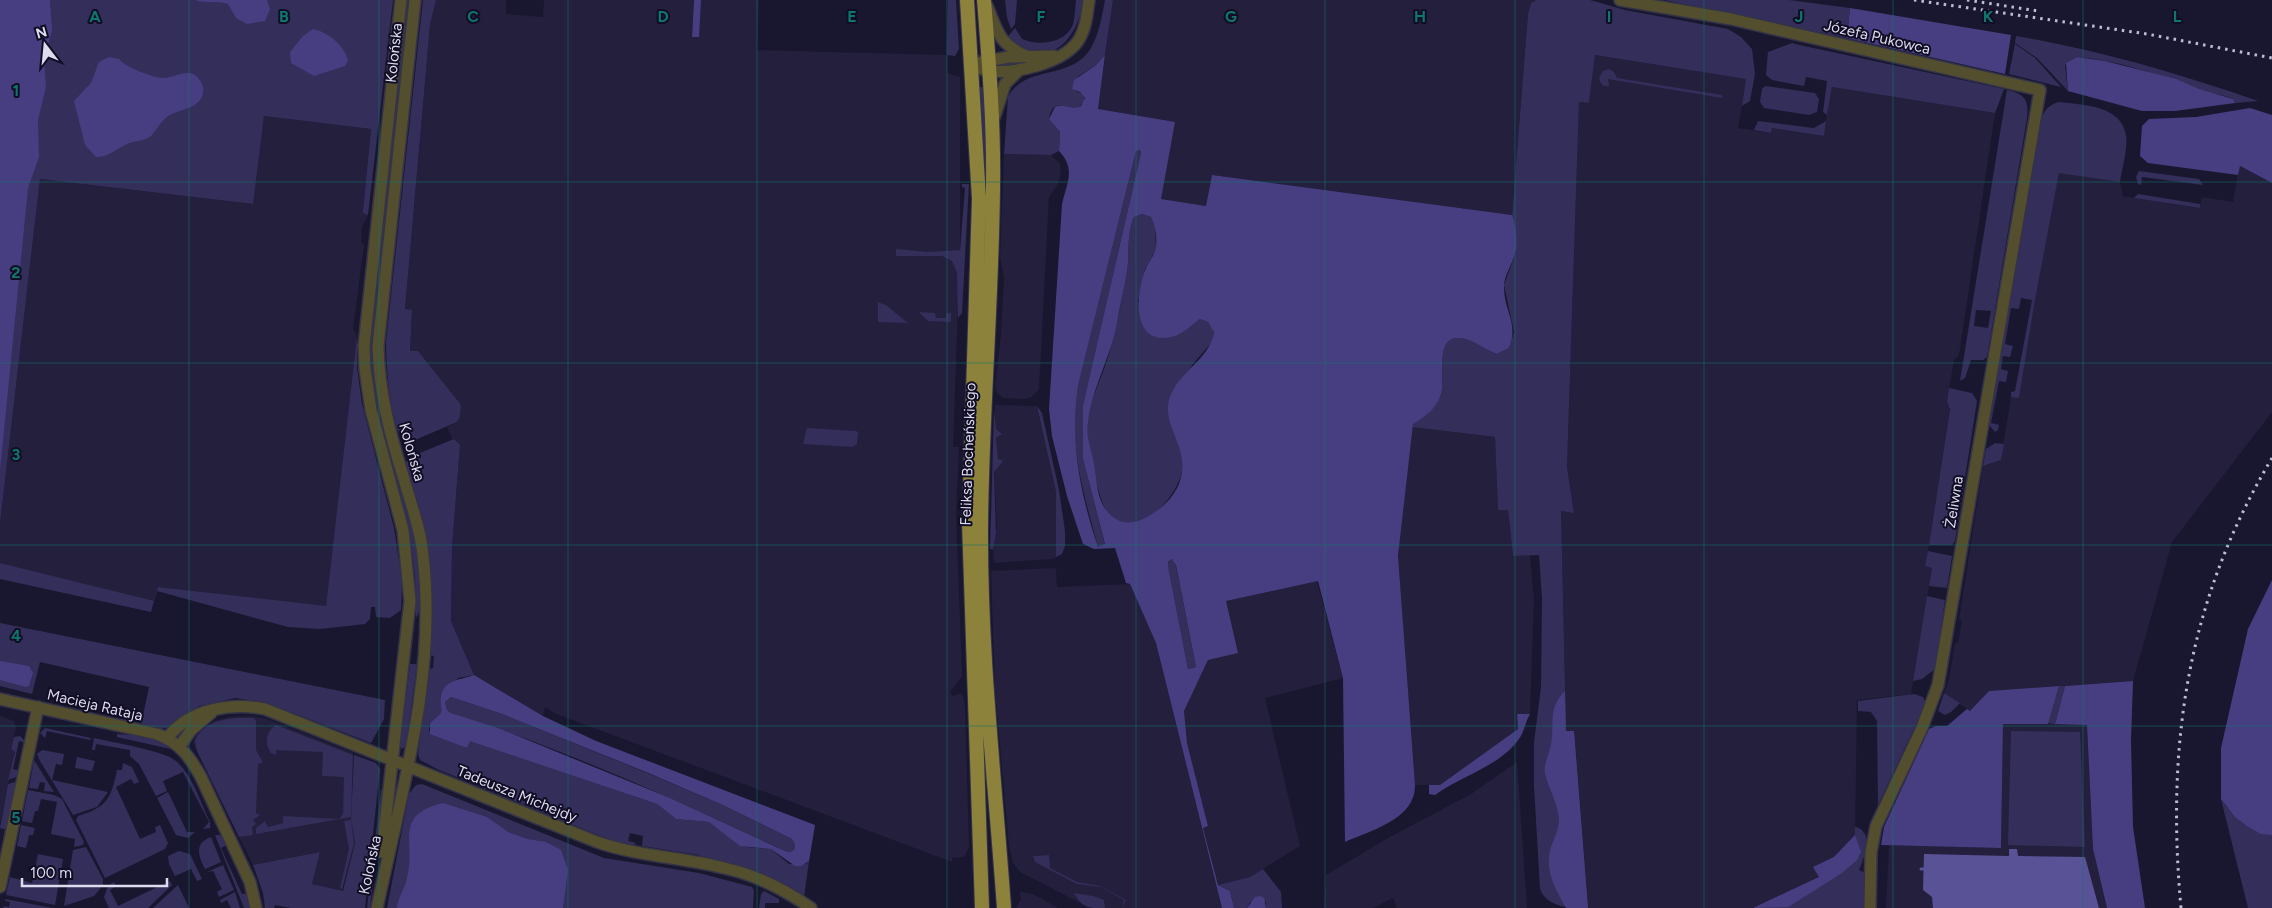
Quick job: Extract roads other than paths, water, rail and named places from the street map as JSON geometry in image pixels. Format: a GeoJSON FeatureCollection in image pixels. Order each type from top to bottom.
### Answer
{"type":"FeatureCollection","features":[{"type":"Feature","properties":{"kind":"main road","name":"Feliksa Bocheńskiego"},"geometry":{"type":"LineString","coordinates":[[967,0],[979,207],[970,468],[969,560],[982,908]]}},
{"type":"Feature","properties":{"kind":"main road","name":"Feliksa Bocheńskiego"},"geometry":{"type":"LineString","coordinates":[[984,0],[992,127],[993,187],[982,468],[982,568],[989,728],[1004,908]]}},
{"type":"Feature","properties":{"kind":"street","name":"Kolońska"},"geometry":{"type":"LineString","coordinates":[[376,908],[409,625],[409,577],[403,530],[371,410],[364,369],[364,346],[375,228],[401,0]]}},
{"type":"Feature","properties":{"kind":"street","name":"Kolońska"},"geometry":{"type":"LineString","coordinates":[[376,908],[407,766],[423,658],[426,624],[426,577],[418,528],[382,400],[378,346],[415,0]]}},
{"type":"Feature","properties":{"kind":"street"},"geometry":{"type":"LineString","coordinates":[[984,0],[1001,39],[1013,50],[1028,56]]}},
{"type":"Feature","properties":{"kind":"street"},"geometry":{"type":"LineString","coordinates":[[971,65],[1020,69],[1044,63],[1058,56],[1077,42],[1085,22],[1089,0]]}},
{"type":"Feature","properties":{"kind":"street","name":"Józefa Pukowca"},"geometry":{"type":"LineString","coordinates":[[1620,0],[1731,19],[2040,90]]}},
{"type":"Feature","properties":{"kind":"street"},"geometry":{"type":"LineString","coordinates":[[989,65],[1028,56],[1058,56]]}},
{"type":"Feature","properties":{"kind":"street"},"geometry":{"type":"LineString","coordinates":[[992,127],[1005,84],[1020,69]]}},
{"type":"Feature","properties":{"kind":"street","name":"Żeliwna"},"geometry":{"type":"LineString","coordinates":[[1870,908],[1871,852],[1876,826],[1922,728],[1938,685],[2040,90]]}},
{"type":"Feature","properties":{"kind":"street","name":"Macieja Rataja"},"geometry":{"type":"LineString","coordinates":[[0,699],[168,737],[180,746],[201,777],[242,864],[253,891],[256,908]]}},
{"type":"Feature","properties":{"kind":"street"},"geometry":{"type":"LineString","coordinates":[[0,888],[38,707]]}},
{"type":"Feature","properties":{"kind":"street","name":"Tadeusza Michejdy"},"geometry":{"type":"LineString","coordinates":[[168,737],[185,720],[199,713],[237,707],[265,709],[625,852],[714,865],[752,876],[781,889],[810,908]]}},
{"type":"Feature","properties":{"kind":"street"},"geometry":{"type":"LineString","coordinates":[[180,746],[191,730],[214,710]]}},
{"type":"Feature","properties":{"kind":"railway"},"geometry":{"type":"LineString","coordinates":[[1914,0],[2147,34],[2272,58]]}},
{"type":"Feature","properties":{"kind":"railway"},"geometry":{"type":"LineString","coordinates":[[1967,0],[2038,11]]}},
{"type":"Feature","properties":{"kind":"railway"},"geometry":{"type":"LineString","coordinates":[[2181,908],[2177,847],[2177,789],[2181,731],[2189,675],[2202,620],[2220,566],[2243,512],[2272,458]]}}]}
